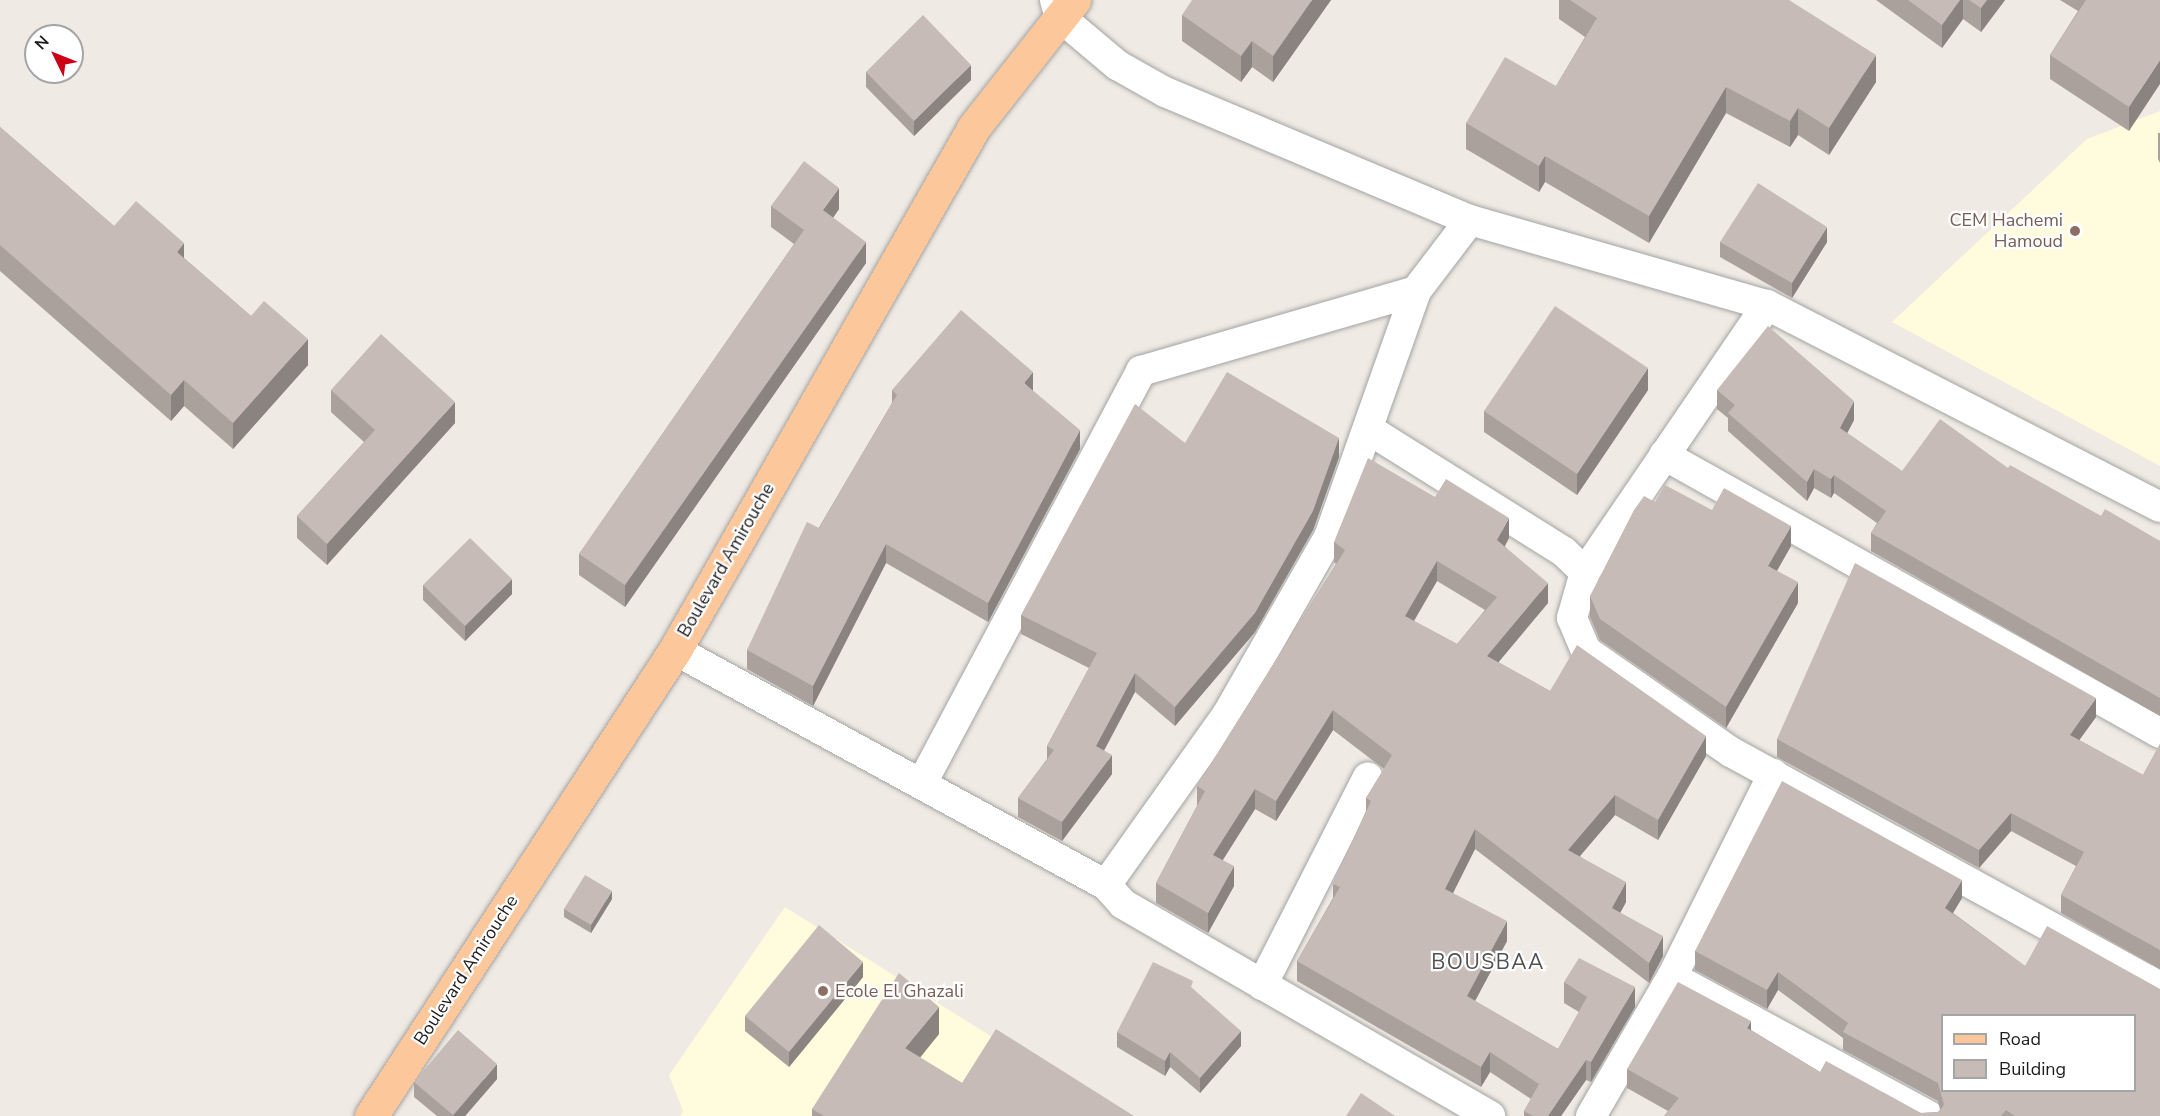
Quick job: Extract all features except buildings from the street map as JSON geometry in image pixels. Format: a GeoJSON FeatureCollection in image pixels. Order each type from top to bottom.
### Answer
{"type":"FeatureCollection","features":[{"type":"Feature","properties":{"kind":"main road","name":"Boulevard Amirouche"},"geometry":{"type":"LineString","coordinates":[[371,1116],[675,650],[974,127],[1063,6]]}},
{"type":"Feature","properties":{"kind":"street"},"geometry":{"type":"LineString","coordinates":[[1063,6],[1118,65],[1165,92],[1470,220],[1767,304],[2160,507]]}},
{"type":"Feature","properties":{"kind":"street"},"geometry":{"type":"LineString","coordinates":[[1106,885],[1227,715],[1329,537],[1416,291],[1470,220]]}},
{"type":"Feature","properties":{"kind":"street"},"geometry":{"type":"LineString","coordinates":[[922,783],[1140,371],[1416,291]]}},
{"type":"Feature","properties":{"kind":"street"},"geometry":{"type":"LineString","coordinates":[[1767,304],[1585,572],[1572,618],[1586,651],[1731,752],[2160,987]]}},
{"type":"Feature","properties":{"kind":"street"},"geometry":{"type":"LineString","coordinates":[[1368,429],[1564,552],[1585,572]]}},
{"type":"Feature","properties":{"kind":"street"},"geometry":{"type":"LineString","coordinates":[[1665,455],[2160,733]]}},
{"type":"Feature","properties":{"kind":"street"},"geometry":{"type":"LineString","coordinates":[[675,650],[1106,885],[1123,904],[1490,1116]]}},
{"type":"Feature","properties":{"kind":"street"},"geometry":{"type":"LineString","coordinates":[[1591,1116],[1672,977],[1773,774]]}},
{"type":"Feature","properties":{"kind":"street"},"geometry":{"type":"LineString","coordinates":[[1262,985],[1368,777]]}},
{"type":"Feature","properties":{"kind":"street"},"geometry":{"type":"LineString","coordinates":[[1672,977],[1929,1116]]}},
{"type":"Feature","properties":{"kind":"shaded area","name":"CEM Hachemi Hamoud"},"geometry":{"type":"Polygon","coordinates":[[[2160,111],[2160,466],[1892,322],[2087,139],[2160,111]]]}},
{"type":"Feature","properties":{"kind":"shaded area","name":"Ecole El Ghazali"},"geometry":{"type":"Polygon","coordinates":[[[785,907],[1118,1116],[680,1116],[683,1111],[669,1075],[785,907]]]}},
{"type":"Feature","properties":{"kind":"place","name":"CEM Hachemi Hamoud"},"geometry":{"type":"Point","coordinates":[2075,231]}},
{"type":"Feature","properties":{"kind":"place","name":"Ecole El Ghazali"},"geometry":{"type":"Point","coordinates":[823,991]}},
{"type":"Feature","properties":{"kind":"district","name":"BOUSBAA"},"geometry":{"type":"Point","coordinates":[1488,962]}}]}
